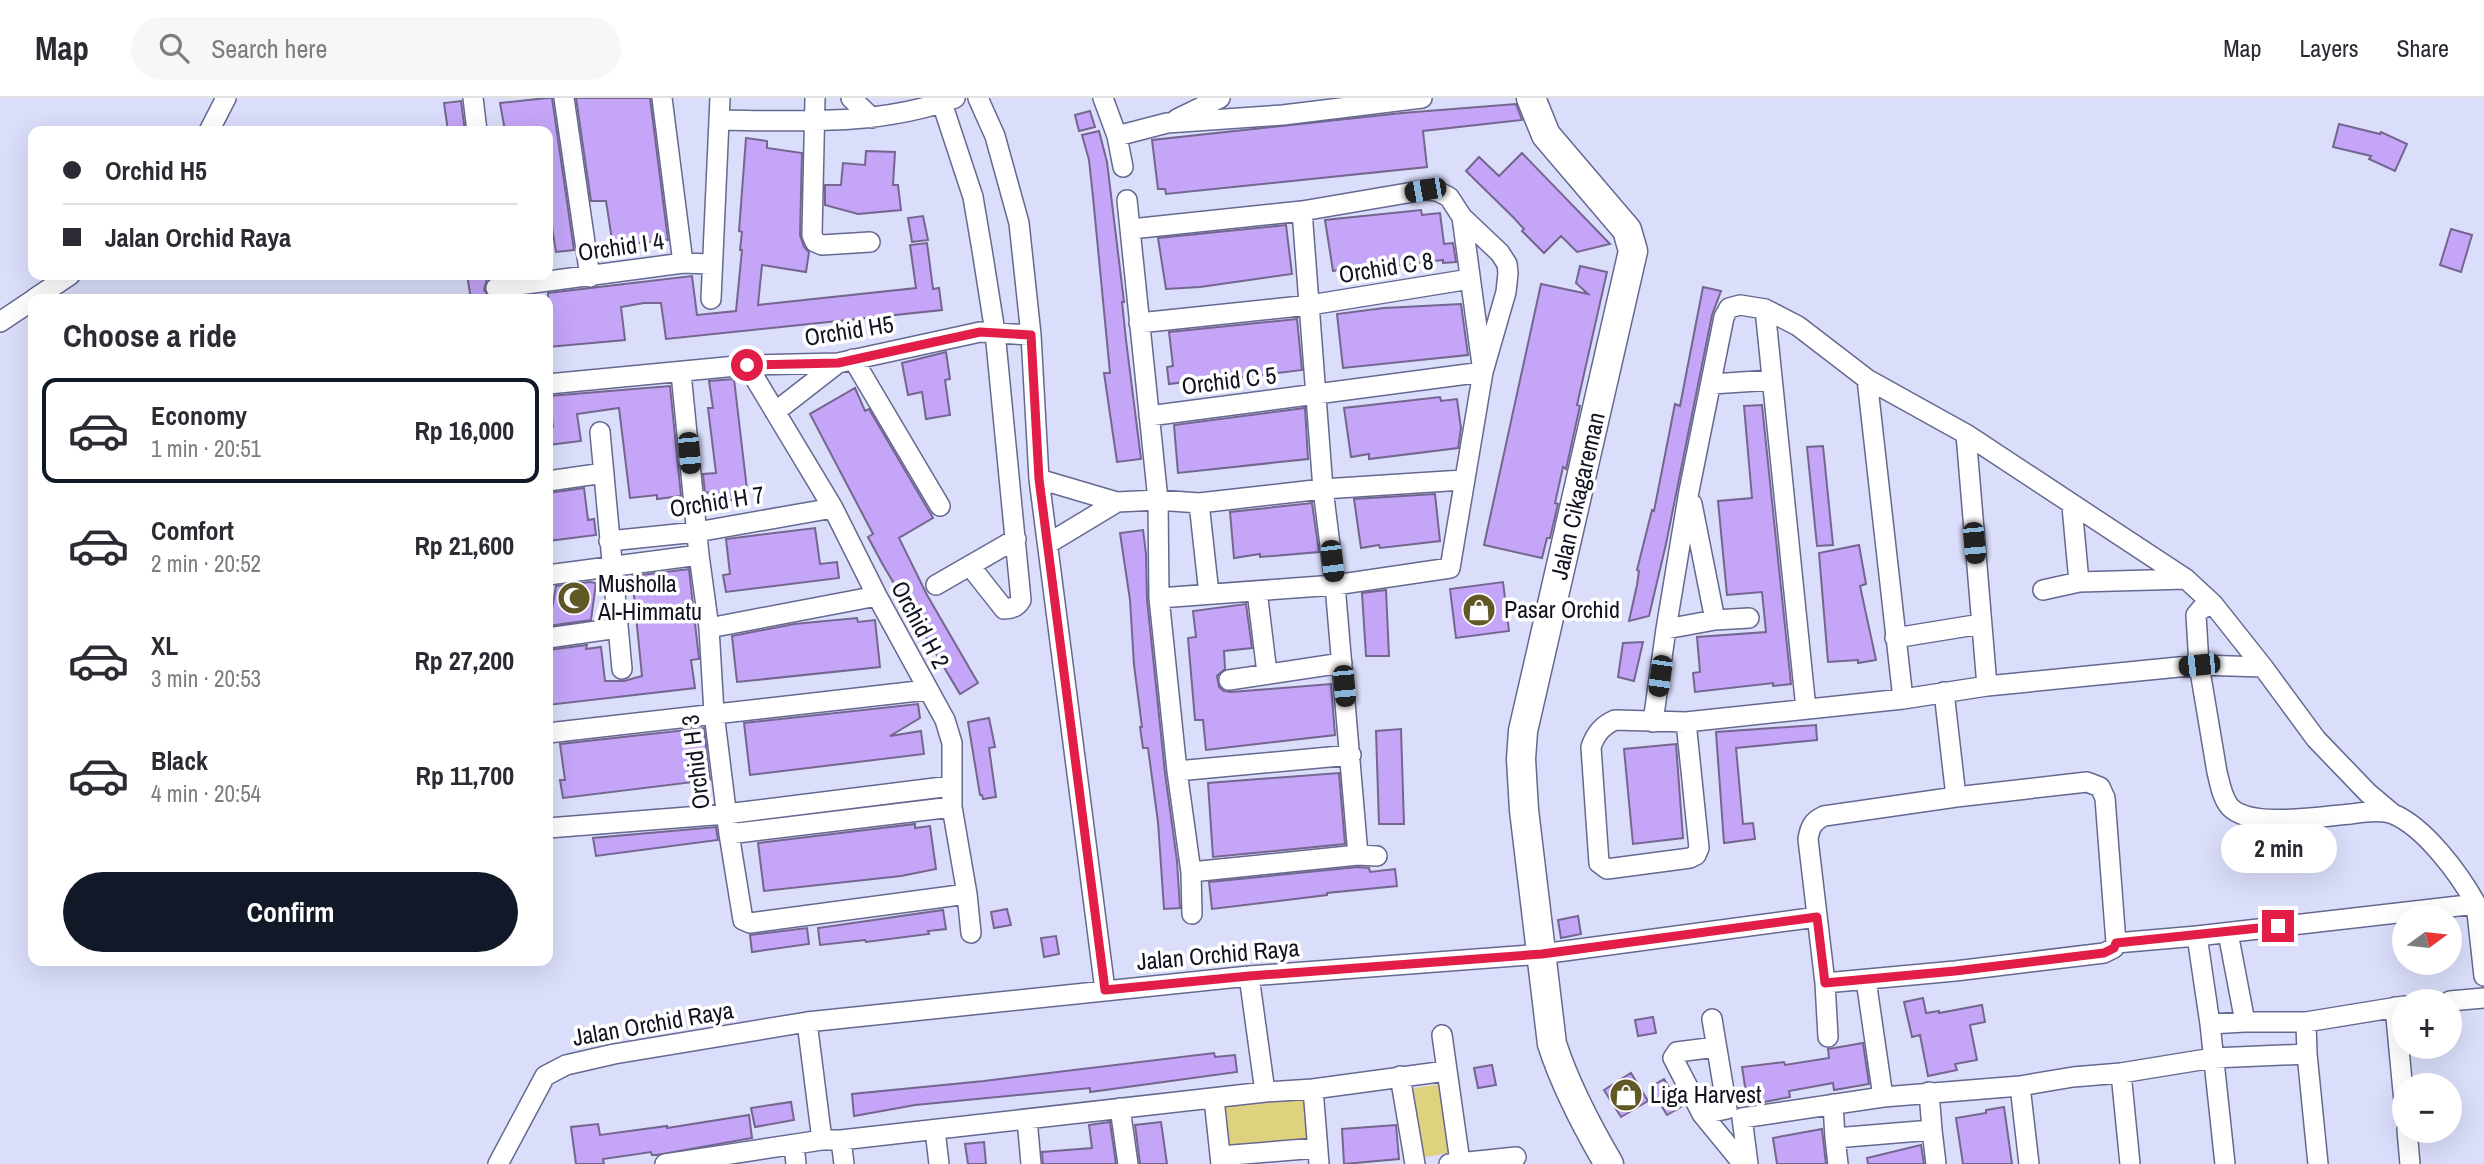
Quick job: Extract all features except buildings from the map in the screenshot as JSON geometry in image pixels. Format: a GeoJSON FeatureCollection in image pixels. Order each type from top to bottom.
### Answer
{"type":"FeatureCollection","features":[{"type":"Feature","properties":{"kind":"street"},"geometry":{"type":"LineString","coordinates":[[212,126],[226,98]]}},
{"type":"Feature","properties":{"kind":"street"},"geometry":{"type":"LineString","coordinates":[[473,98],[476,126]]}},
{"type":"Feature","properties":{"kind":"street"},"geometry":{"type":"LineString","coordinates":[[564,98],[590,277]]}},
{"type":"Feature","properties":{"kind":"street"},"geometry":{"type":"LineString","coordinates":[[662,98],[683,263]]}},
{"type":"Feature","properties":{"kind":"street"},"geometry":{"type":"LineString","coordinates":[[710,299],[720,98]]}},
{"type":"Feature","properties":{"kind":"street"},"geometry":{"type":"LineString","coordinates":[[816,98],[812,235],[815,242],[822,245],[870,242]]}},
{"type":"Feature","properties":{"kind":"street"},"geometry":{"type":"LineString","coordinates":[[851,98],[872,118]]}},
{"type":"Feature","properties":{"kind":"street"},"geometry":{"type":"LineString","coordinates":[[978,98],[996,136],[1019,223],[1105,990]]}},
{"type":"Feature","properties":{"kind":"street"},"geometry":{"type":"LineString","coordinates":[[1103,98],[1117,136],[1123,167]]}},
{"type":"Feature","properties":{"kind":"street"},"geometry":{"type":"LineString","coordinates":[[1167,123],[1220,98]]}},
{"type":"Feature","properties":{"kind":"street"},"geometry":{"type":"LineString","coordinates":[[1117,136],[1167,123],[1278,106],[1412,98]]}},
{"type":"Feature","properties":{"kind":"street","name":"Jalan Cikagareman"},"geometry":{"type":"LineString","coordinates":[[1531,98],[1546,135],[1627,230],[1633,251],[1523,731],[1521,759],[1524,810],[1552,1044],[1579,1114],[1609,1164]]}},
{"type":"Feature","properties":{"kind":"street"},"geometry":{"type":"LineString","coordinates":[[720,120],[815,121],[872,118],[949,101],[973,197],[995,332],[1021,600],[1016,607],[1004,609],[970,566]]}},
{"type":"Feature","properties":{"kind":"street"},"geometry":{"type":"LineString","coordinates":[[1131,229],[1301,211],[1425,190],[1437,191],[1450,197],[1462,217],[1500,253],[1507,264],[1506,292],[1483,372],[1450,568],[1335,585],[1159,598]]}},
{"type":"Feature","properties":{"kind":"street"},"geometry":{"type":"LineString","coordinates":[[1127,200],[1158,500],[1159,598],[1177,771],[1191,872],[1192,914]]}},
{"type":"Feature","properties":{"kind":"street"},"geometry":{"type":"LineString","coordinates":[[1191,872],[1368,856],[1351,755],[1323,489],[1301,211]]}},
{"type":"Feature","properties":{"kind":"street"},"geometry":{"type":"LineString","coordinates":[[1462,217],[1483,372]]}},
{"type":"Feature","properties":{"kind":"street","name":"Orchid I 4"},"geometry":{"type":"LineString","coordinates":[[496,287],[683,263],[711,264]]}},
{"type":"Feature","properties":{"kind":"street","name":"Orchid C 8"},"geometry":{"type":"LineString","coordinates":[[1139,323],[1310,305],[1470,279]]}},
{"type":"Feature","properties":{"kind":"street"},"geometry":{"type":"LineString","coordinates":[[41,294],[62,280]]}},
{"type":"Feature","properties":{"kind":"street"},"geometry":{"type":"LineString","coordinates":[[0,322],[28,302]]}},
{"type":"Feature","properties":{"kind":"street"},"geometry":{"type":"LineString","coordinates":[[1653,722],[1689,491],[1724,317],[1729,308],[1740,305],[1765,309],[1797,326],[1867,379],[1966,434],[2186,579],[2213,604],[2316,738],[2368,793],[2418,831],[2460,876],[2476,904],[2484,976]]}},
{"type":"Feature","properties":{"kind":"street"},"geometry":{"type":"LineString","coordinates":[[1765,309],[1806,709]]}},
{"type":"Feature","properties":{"kind":"street","name":"Orchid H5"},"geometry":{"type":"LineString","coordinates":[[553,384],[747,365],[846,361],[980,332],[1031,335]]}},
{"type":"Feature","properties":{"kind":"street"},"geometry":{"type":"LineString","coordinates":[[775,412],[846,361],[940,506]]}},
{"type":"Feature","properties":{"kind":"street","name":"Orchid H 2"},"geometry":{"type":"LineString","coordinates":[[747,365],[832,508],[945,720],[951,743],[952,807],[971,933]]}},
{"type":"Feature","properties":{"kind":"street","name":"Orchid C 5"},"geometry":{"type":"LineString","coordinates":[[1149,416],[1483,372]]}},
{"type":"Feature","properties":{"kind":"street","name":"Orchid H 3"},"geometry":{"type":"LineString","coordinates":[[681,373],[709,628],[713,713],[743,920],[750,923],[967,894]]}},
{"type":"Feature","properties":{"kind":"street"},"geometry":{"type":"LineString","coordinates":[[1867,379],[1903,699]]}},
{"type":"Feature","properties":{"kind":"street"},"geometry":{"type":"LineString","coordinates":[[1712,384],[1772,380]]}},
{"type":"Feature","properties":{"kind":"street"},"geometry":{"type":"LineString","coordinates":[[600,432],[622,669]]}},
{"type":"Feature","properties":{"kind":"street"},"geometry":{"type":"LineString","coordinates":[[1966,434],[1987,686]]}},
{"type":"Feature","properties":{"kind":"street"},"geometry":{"type":"LineString","coordinates":[[553,480],[604,473]]}},
{"type":"Feature","properties":{"kind":"street"},"geometry":{"type":"LineString","coordinates":[[1047,482],[1110,502],[1158,500],[1199,503],[1323,489],[1463,480]]}},
{"type":"Feature","properties":{"kind":"street"},"geometry":{"type":"LineString","coordinates":[[1689,491],[1715,620]]}},
{"type":"Feature","properties":{"kind":"street"},"geometry":{"type":"LineString","coordinates":[[1055,538],[1110,502]]}},
{"type":"Feature","properties":{"kind":"street"},"geometry":{"type":"LineString","coordinates":[[1199,503],[1209,594]]}},
{"type":"Feature","properties":{"kind":"street"},"geometry":{"type":"LineString","coordinates":[[2073,506],[2079,582]]}},
{"type":"Feature","properties":{"kind":"street","name":"Orchid H 7"},"geometry":{"type":"LineString","coordinates":[[609,541],[697,532],[832,508]]}},
{"type":"Feature","properties":{"kind":"street"},"geometry":{"type":"LineString","coordinates":[[936,584],[1016,539]]}},
{"type":"Feature","properties":{"kind":"street"},"geometry":{"type":"LineString","coordinates":[[553,574],[699,555]]}},
{"type":"Feature","properties":{"kind":"street"},"geometry":{"type":"LineString","coordinates":[[2043,590],[2079,582],[2186,579]]}},
{"type":"Feature","properties":{"kind":"street"},"geometry":{"type":"LineString","coordinates":[[1257,592],[1267,673]]}},
{"type":"Feature","properties":{"kind":"street"},"geometry":{"type":"LineString","coordinates":[[709,628],[877,596]]}},
{"type":"Feature","properties":{"kind":"street"},"geometry":{"type":"LineString","coordinates":[[2213,604],[2201,609],[2196,615],[2199,665],[2221,788],[2234,810],[2253,818],[2296,818],[2369,812],[2393,814]]}},
{"type":"Feature","properties":{"kind":"street"},"geometry":{"type":"LineString","coordinates":[[1666,629],[1715,620],[1749,618]]}},
{"type":"Feature","properties":{"kind":"street"},"geometry":{"type":"LineString","coordinates":[[1895,638],[1981,624]]}},
{"type":"Feature","properties":{"kind":"street"},"geometry":{"type":"LineString","coordinates":[[553,637],[618,628]]}},
{"type":"Feature","properties":{"kind":"street"},"geometry":{"type":"LineString","coordinates":[[1229,680],[1342,663]]}},
{"type":"Feature","properties":{"kind":"street"},"geometry":{"type":"LineString","coordinates":[[1686,722],[1699,848],[1696,855],[1607,869],[1599,863],[1591,747],[1595,735],[1615,720],[1686,722],[1903,699],[1987,686],[2199,665],[2263,667]]}},
{"type":"Feature","properties":{"kind":"street"},"geometry":{"type":"LineString","coordinates":[[553,732],[927,690]]}},
{"type":"Feature","properties":{"kind":"street"},"geometry":{"type":"LineString","coordinates":[[1944,692],[1956,797]]}},
{"type":"Feature","properties":{"kind":"street"},"geometry":{"type":"LineString","coordinates":[[1177,771],[1351,755]]}},
{"type":"Feature","properties":{"kind":"street"},"geometry":{"type":"LineString","coordinates":[[1825,983],[2104,953],[2114,948],[2116,943],[2105,798],[2100,787],[2087,782],[1956,797],[1824,816],[1816,820],[1809,830],[1808,839],[1825,983],[1828,1037]]}},
{"type":"Feature","properties":{"kind":"street"},"geometry":{"type":"LineString","coordinates":[[728,824],[951,786]]}},
{"type":"Feature","properties":{"kind":"street"},"geometry":{"type":"LineString","coordinates":[[553,828],[728,824],[952,807]]}},
{"type":"Feature","properties":{"kind":"street"},"geometry":{"type":"LineString","coordinates":[[2116,943],[2228,933],[2476,904]]}},
{"type":"Feature","properties":{"kind":"street","name":"Jalan Orchid Raya"},"geometry":{"type":"LineString","coordinates":[[498,1164],[544,1076],[566,1065],[614,1054],[807,1022],[1249,976],[1542,954],[1817,917]]}},
{"type":"Feature","properties":{"kind":"street"},"geometry":{"type":"LineString","coordinates":[[2228,933],[2245,1021]]}},
{"type":"Feature","properties":{"kind":"street"},"geometry":{"type":"LineString","coordinates":[[2197,936],[2210,1024],[2225,1164]]}},
{"type":"Feature","properties":{"kind":"street"},"geometry":{"type":"LineString","coordinates":[[1249,976],[1265,1092]]}},
{"type":"Feature","properties":{"kind":"street"},"geometry":{"type":"LineString","coordinates":[[1866,980],[1883,1097]]}},
{"type":"Feature","properties":{"kind":"street"},"geometry":{"type":"LineString","coordinates":[[2462,1000],[2484,998]]}},
{"type":"Feature","properties":{"kind":"street"},"geometry":{"type":"LineString","coordinates":[[2210,1024],[2245,1021],[2306,1022],[2392,1008]]}},
{"type":"Feature","properties":{"kind":"street"},"geometry":{"type":"LineString","coordinates":[[1712,1019],[1716,1047],[1746,1164]]}},
{"type":"Feature","properties":{"kind":"street"},"geometry":{"type":"LineString","coordinates":[[807,1022],[832,1140],[844,1164]]}},
{"type":"Feature","properties":{"kind":"street"},"geometry":{"type":"LineString","coordinates":[[2306,1022],[2318,1164]]}},
{"type":"Feature","properties":{"kind":"street"},"geometry":{"type":"LineString","coordinates":[[1442,1035],[1454,1163],[1516,1157]]}},
{"type":"Feature","properties":{"kind":"street"},"geometry":{"type":"LineString","coordinates":[[1716,1047],[1677,1052],[1673,1058],[1702,1114],[1746,1164]]}},
{"type":"Feature","properties":{"kind":"street"},"geometry":{"type":"LineString","coordinates":[[1702,1114],[1734,1114],[1928,1092],[2020,1086],[2213,1058],[2307,1054]]}},
{"type":"Feature","properties":{"kind":"street"},"geometry":{"type":"LineString","coordinates":[[665,1164],[795,1154],[832,1140],[1312,1089],[1446,1072]]}},
{"type":"Feature","properties":{"kind":"street"},"geometry":{"type":"LineString","coordinates":[[2120,1073],[2130,1164]]}},
{"type":"Feature","properties":{"kind":"street"},"geometry":{"type":"LineString","coordinates":[[1400,1076],[1415,1164]]}},
{"type":"Feature","properties":{"kind":"street"},"geometry":{"type":"LineString","coordinates":[[2020,1086],[2029,1164]]}},
{"type":"Feature","properties":{"kind":"street"},"geometry":{"type":"LineString","coordinates":[[1214,1099],[1221,1160],[1318,1156],[1312,1089]]}},
{"type":"Feature","properties":{"kind":"street"},"geometry":{"type":"LineString","coordinates":[[1928,1092],[1936,1164]]}},
{"type":"Feature","properties":{"kind":"street"},"geometry":{"type":"LineString","coordinates":[[1833,1104],[1838,1164]]}},
{"type":"Feature","properties":{"kind":"street"},"geometry":{"type":"LineString","coordinates":[[1120,1108],[1128,1164]]}},
{"type":"Feature","properties":{"kind":"street"},"geometry":{"type":"LineString","coordinates":[[1027,1119],[1031,1164]]}},
{"type":"Feature","properties":{"kind":"street"},"geometry":{"type":"LineString","coordinates":[[935,1130],[939,1164]]}},
{"type":"Feature","properties":{"kind":"street"},"geometry":{"type":"LineString","coordinates":[[1835,1138],[1932,1130]]}},
{"type":"Feature","properties":{"kind":"street"},"geometry":{"type":"LineString","coordinates":[[2408,1143],[2410,1164]]}},
{"type":"Feature","properties":{"kind":"shaded area"},"geometry":{"type":"Polygon","coordinates":[[[1441,1084],[1452,1152],[1421,1158],[1409,1089],[1441,1084]]]}},
{"type":"Feature","properties":{"kind":"shaded area"},"geometry":{"type":"Polygon","coordinates":[[[1306,1096],[1311,1142],[1228,1149],[1222,1103],[1306,1096]]]}},
{"type":"Feature","properties":{"kind":"place","name":"Musholla Al-Himmatu"},"geometry":{"type":"Point","coordinates":[574,598]}},
{"type":"Feature","properties":{"kind":"place","name":"Pasar Orchid"},"geometry":{"type":"Point","coordinates":[1479,610]}},
{"type":"Feature","properties":{"kind":"place","name":"Liga Harvest"},"geometry":{"type":"Point","coordinates":[1626,1095]}},
{"type":"Feature","properties":{"kind":"route"},"geometry":{"type":"LineString","coordinates":[[747,365],[838,363],[980,332],[1031,335],[1039,479],[1105,990],[1249,976],[1542,954],[1817,917],[1825,983],[2104,953],[2114,948],[2116,943],[2278,926]]}}]}
